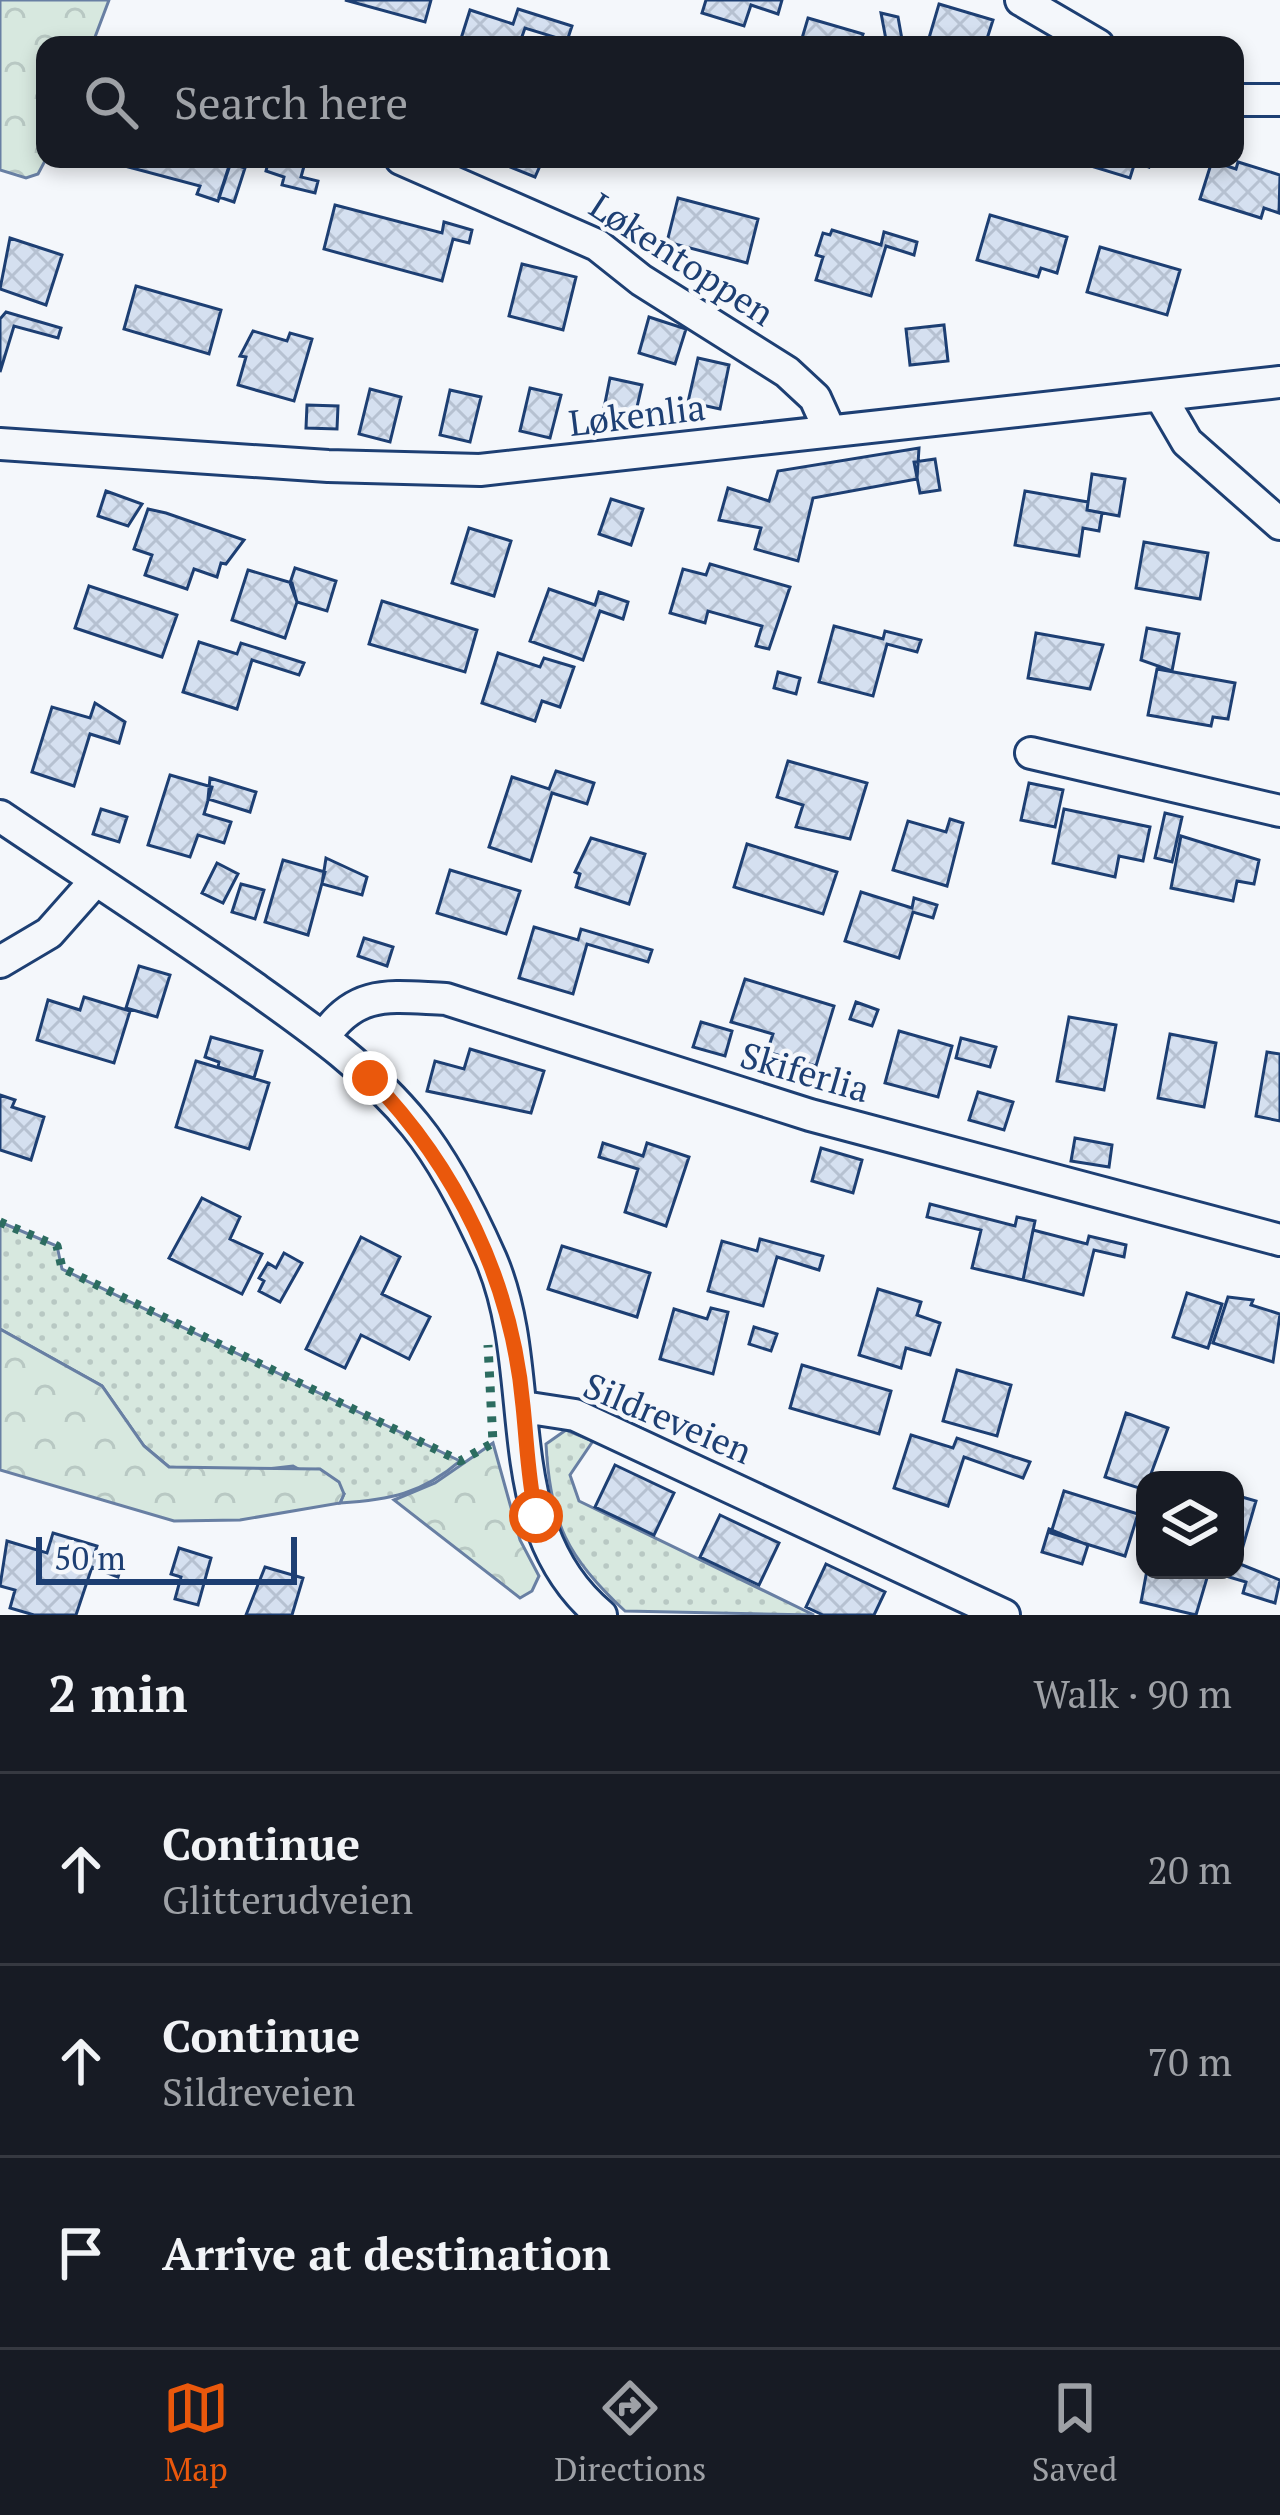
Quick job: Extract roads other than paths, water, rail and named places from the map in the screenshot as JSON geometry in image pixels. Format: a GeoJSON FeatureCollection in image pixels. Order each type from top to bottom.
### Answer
{"type":"FeatureCollection","features":[{"type":"Feature","properties":{"kind":"street"},"geometry":{"type":"LineString","coordinates":[[1021,0],[1083,36]]}},
{"type":"Feature","properties":{"kind":"street"},"geometry":{"type":"LineString","coordinates":[[1244,100],[1280,100]]}},
{"type":"Feature","properties":{"kind":"street","name":"Løkentoppen"},"geometry":{"type":"LineString","coordinates":[[422,168],[597,244],[641,280],[787,372],[815,398],[829,429]]}},
{"type":"Feature","properties":{"kind":"street","name":"Løkenlia"},"geometry":{"type":"LineString","coordinates":[[0,444],[328,466],[480,470],[616,459],[829,429],[1162,399],[1280,382]]}},
{"type":"Feature","properties":{"kind":"street"},"geometry":{"type":"LineString","coordinates":[[1162,399],[1187,442],[1280,524]]}},
{"type":"Feature","properties":{"kind":"street"},"geometry":{"type":"LineString","coordinates":[[1031,753],[1280,811]]}},
{"type":"Feature","properties":{"kind":"street"},"geometry":{"type":"LineString","coordinates":[[0,816],[324,1037],[416,1126],[492,1262],[524,1406],[527,1474],[548,1551],[569,1584],[601,1615]]}},
{"type":"Feature","properties":{"kind":"street"},"geometry":{"type":"LineString","coordinates":[[0,962],[50,933],[96,880]]}},
{"type":"Feature","properties":{"kind":"street","name":"Skiferlia"},"geometry":{"type":"LineString","coordinates":[[324,1037],[341,1012],[359,1003],[385,997],[446,999],[810,1115],[1280,1240]]}},
{"type":"Feature","properties":{"kind":"street","name":"Sildreveien"},"geometry":{"type":"LineString","coordinates":[[524,1406],[574,1415],[1004,1615]]}}]}
